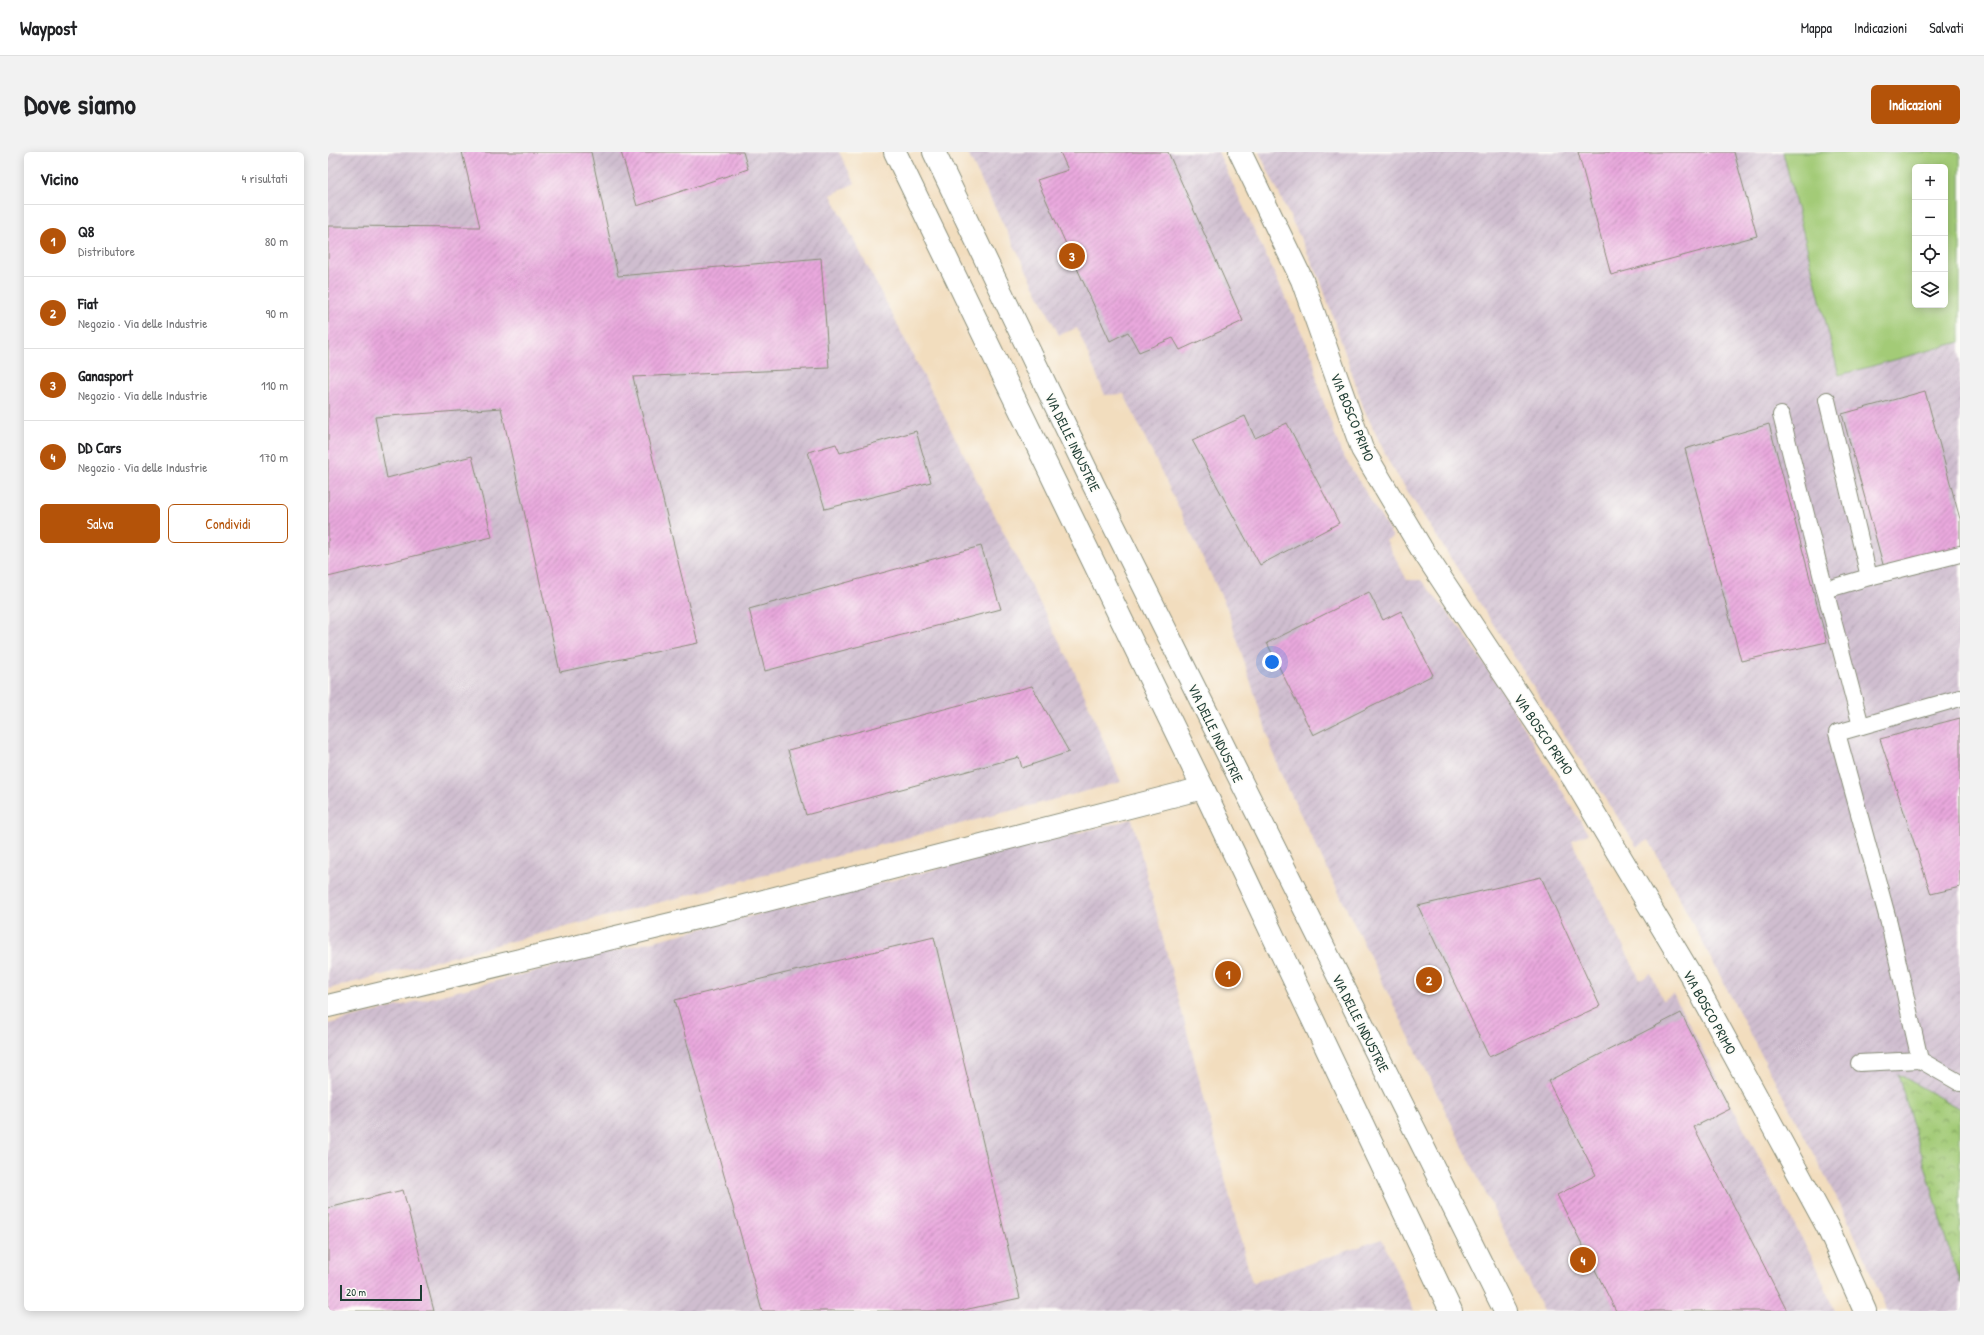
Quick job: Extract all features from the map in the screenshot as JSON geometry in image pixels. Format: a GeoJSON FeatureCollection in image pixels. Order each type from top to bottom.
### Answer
{"type":"FeatureCollection","features":[{"type":"Feature","properties":{"kind":"street"},"geometry":{"type":"LineString","coordinates":[[895,152],[1203,788],[1451,1311]]}},
{"type":"Feature","properties":{"kind":"street","name":"VIA DELLE INDUSTRIE"},"geometry":{"type":"LineString","coordinates":[[934,152],[1129,557],[1505,1311]]}},
{"type":"Feature","properties":{"kind":"street","name":"VIA BOSCO PRIMO"},"geometry":{"type":"LineString","coordinates":[[1240,152],[1302,280],[1362,449],[1421,548],[1575,781],[1690,974],[1828,1228],[1865,1311]]}},
{"type":"Feature","properties":{"kind":"street"},"geometry":{"type":"LineString","coordinates":[[328,1006],[725,911],[1203,788]]}},
{"type":"Feature","properties":{"kind":"lane"},"geometry":{"type":"LineString","coordinates":[[1826,400],[1869,577]]}},
{"type":"Feature","properties":{"kind":"lane"},"geometry":{"type":"LineString","coordinates":[[1781,414],[1861,726]]}},
{"type":"Feature","properties":{"kind":"lane"},"geometry":{"type":"LineString","coordinates":[[1825,590],[1869,577],[1960,554]]}},
{"type":"Feature","properties":{"kind":"lane"},"geometry":{"type":"LineString","coordinates":[[1920,1060],[1889,923],[1837,733],[1960,698]]}},
{"type":"Feature","properties":{"kind":"lane"},"geometry":{"type":"LineString","coordinates":[[1859,1063],[1920,1060],[1960,1083]]}},
{"type":"Feature","properties":{"kind":"shaded area"},"geometry":{"type":"Polygon","coordinates":[[[328,152],[839,152],[855,183],[831,195],[1073,668],[1121,782],[328,989],[328,152]]]}},
{"type":"Feature","properties":{"kind":"shaded area"},"geometry":{"type":"Polygon","coordinates":[[[967,152],[1218,152],[1313,357],[1318,386],[1341,452],[1393,537],[1386,540],[1407,580],[1421,580],[1464,633],[1500,688],[1588,834],[1571,840],[1640,980],[1651,974],[1663,1000],[1673,994],[1817,1267],[1834,1311],[1543,1311],[1279,770],[1227,608],[1124,394],[1105,395],[1077,328],[1059,335],[967,152]]]}},
{"type":"Feature","properties":{"kind":"shaded area"},"geometry":{"type":"Polygon","coordinates":[[[1259,152],[1783,152],[1839,375],[1960,342],[1960,1311],[1887,1311],[1850,1224],[1649,840],[1637,847],[1390,464],[1364,409],[1320,279],[1259,152]]]}},
{"type":"Feature","properties":{"kind":"shaded area"},"geometry":{"type":"Polygon","coordinates":[[[1132,819],[1252,1283],[1382,1239],[1414,1311],[328,1311],[328,1024],[1132,819]]]}},
{"type":"Feature","properties":{"kind":"green space"},"geometry":{"type":"Polygon","coordinates":[[[1783,152],[1960,152],[1960,342],[1839,375],[1783,152]]]}},
{"type":"Feature","properties":{"kind":"green space"},"geometry":{"type":"Polygon","coordinates":[[[1898,1074],[1960,1109],[1960,1284],[1898,1074]]]}},
{"type":"Feature","properties":{"kind":"building"},"geometry":{"type":"Polygon","coordinates":[[[462,152],[591,152],[618,276],[821,258],[829,368],[633,377],[698,643],[560,672],[501,408],[375,417],[387,478],[472,456],[492,537],[328,577],[328,226],[480,227],[462,152]]]}},
{"type":"Feature","properties":{"kind":"building"},"geometry":{"type":"Polygon","coordinates":[[[621,152],[743,152],[748,169],[637,206],[621,152]]]}},
{"type":"Feature","properties":{"kind":"building"},"geometry":{"type":"Polygon","coordinates":[[[1060,152],[1168,152],[1243,321],[1180,350],[1173,338],[1139,352],[1128,332],[1110,341],[1037,180],[1068,170],[1060,152]]]}},
{"type":"Feature","properties":{"kind":"building"},"geometry":{"type":"Polygon","coordinates":[[[1578,152],[1734,152],[1757,236],[1611,275],[1578,152]]]}},
{"type":"Feature","properties":{"kind":"building"},"geometry":{"type":"Polygon","coordinates":[[[1925,391],[1960,519],[1960,547],[1884,568],[1842,414],[1925,391]]]}},
{"type":"Feature","properties":{"kind":"building"},"geometry":{"type":"Polygon","coordinates":[[[1245,416],[1255,438],[1287,423],[1339,523],[1260,565],[1192,440],[1245,416]]]}},
{"type":"Feature","properties":{"kind":"building"},"geometry":{"type":"Polygon","coordinates":[[[1769,424],[1827,642],[1741,661],[1685,449],[1769,424]]]}},
{"type":"Feature","properties":{"kind":"building"},"geometry":{"type":"Polygon","coordinates":[[[916,431],[931,482],[825,509],[808,452],[836,444],[840,453],[916,431]]]}},
{"type":"Feature","properties":{"kind":"building"},"geometry":{"type":"Polygon","coordinates":[[[981,546],[1001,609],[765,671],[749,609],[981,546]]]}},
{"type":"Feature","properties":{"kind":"building"},"geometry":{"type":"Polygon","coordinates":[[[1369,592],[1383,620],[1401,611],[1433,675],[1313,735],[1267,643],[1369,592]]]}},
{"type":"Feature","properties":{"kind":"building"},"geometry":{"type":"Polygon","coordinates":[[[1032,686],[1069,752],[1022,768],[1019,757],[806,815],[788,750],[1032,686]]]}},
{"type":"Feature","properties":{"kind":"building"},"geometry":{"type":"Polygon","coordinates":[[[1960,718],[1960,887],[1931,894],[1880,739],[1960,718]]]}},
{"type":"Feature","properties":{"kind":"building"},"geometry":{"type":"Polygon","coordinates":[[[1541,877],[1600,1006],[1489,1057],[1418,906],[1541,877]]]}},
{"type":"Feature","properties":{"kind":"building"},"geometry":{"type":"Polygon","coordinates":[[[934,937],[1020,1298],[959,1311],[762,1311],[675,1000],[934,937]]]}},
{"type":"Feature","properties":{"kind":"building"},"geometry":{"type":"Polygon","coordinates":[[[1681,1013],[1730,1109],[1694,1127],[1787,1311],[1616,1311],[1557,1195],[1596,1175],[1548,1081],[1681,1013]]]}},
{"type":"Feature","properties":{"kind":"building"},"geometry":{"type":"Polygon","coordinates":[[[403,1190],[434,1311],[328,1311],[328,1208],[403,1190]]]}},
{"type":"Feature","properties":{"kind":"place","name":"Ganasport"},"geometry":{"type":"Point","coordinates":[1072,256]}},
{"type":"Feature","properties":{"kind":"place","name":"Q8"},"geometry":{"type":"Point","coordinates":[1228,974]}},
{"type":"Feature","properties":{"kind":"place","name":"Fiat"},"geometry":{"type":"Point","coordinates":[1429,980]}},
{"type":"Feature","properties":{"kind":"place","name":"DD Cars"},"geometry":{"type":"Point","coordinates":[1583,1260]}}]}
